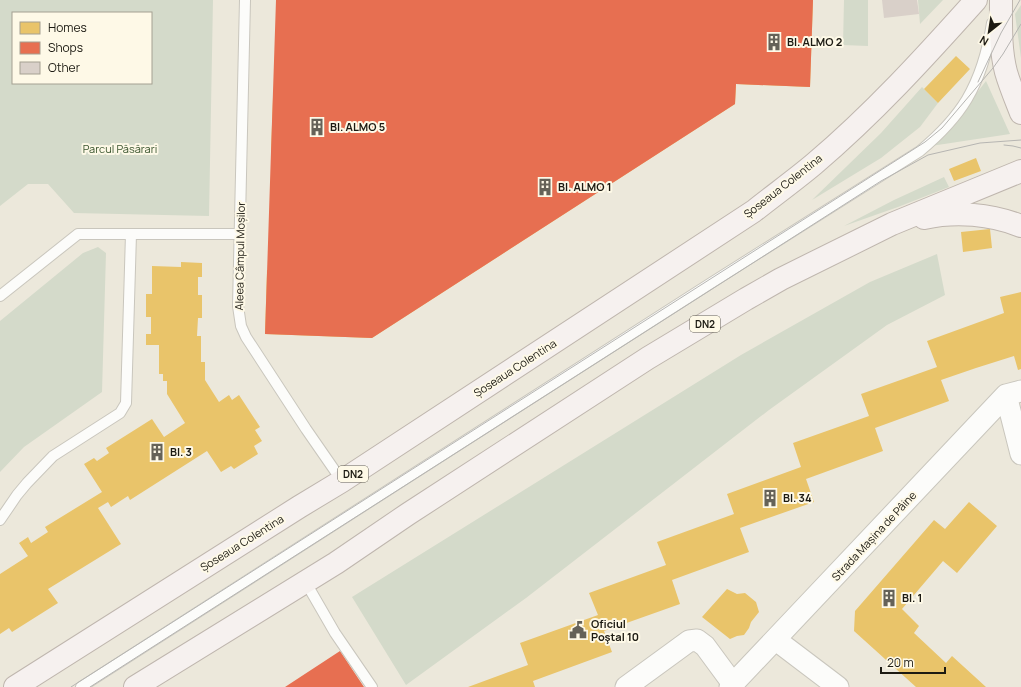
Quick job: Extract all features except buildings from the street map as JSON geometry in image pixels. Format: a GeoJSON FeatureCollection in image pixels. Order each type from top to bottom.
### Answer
{"type":"FeatureCollection","features":[{"type":"Feature","properties":{"kind":"main road","name":"Șoseaua Colentina"},"geometry":{"type":"LineString","coordinates":[[16,687],[342,481],[748,215],[815,163],[872,111],[976,0]]}},
{"type":"Feature","properties":{"kind":"main road"},"geometry":{"type":"LineString","coordinates":[[1001,0],[1001,33],[1006,72],[1021,113]]}},
{"type":"Feature","properties":{"kind":"main road","name":"DN2"},"geometry":{"type":"LineString","coordinates":[[134,687],[336,563],[408,514],[648,358],[746,299],[781,279],[892,224],[1021,171]]}},
{"type":"Feature","properties":{"kind":"main road"},"geometry":{"type":"LineString","coordinates":[[892,224],[929,217],[952,215],[982,216],[1007,220],[1021,226]]}},
{"type":"Feature","properties":{"kind":"street"},"geometry":{"type":"LineString","coordinates":[[1014,393],[1021,454]]}},
{"type":"Feature","properties":{"kind":"street","name":"Strada Mașina de Pâine"},"geometry":{"type":"LineString","coordinates":[[732,686],[1014,393]]}},
{"type":"Feature","properties":{"kind":"street"},"geometry":{"type":"LineString","coordinates":[[626,687],[689,641],[697,640],[704,646],[732,686]]}},
{"type":"Feature","properties":{"kind":"street"},"geometry":{"type":"LineString","coordinates":[[776,640],[838,687]]}},
{"type":"Feature","properties":{"kind":"lane","name":"Aleea Câmpul Moșilor"},"geometry":{"type":"LineString","coordinates":[[245,0],[238,306],[241,326],[253,348],[342,481]]}},
{"type":"Feature","properties":{"kind":"lane"},"geometry":{"type":"LineString","coordinates":[[81,687],[711,283],[920,151],[954,118],[967,98],[984,62],[991,34],[996,0]]}},
{"type":"Feature","properties":{"kind":"lane"},"geometry":{"type":"LineString","coordinates":[[0,296],[78,234],[240,234]]}},
{"type":"Feature","properties":{"kind":"lane"},"geometry":{"type":"LineString","coordinates":[[0,520],[17,495],[53,456],[115,416],[120,412],[126,403],[131,234]]}},
{"type":"Feature","properties":{"kind":"lane"},"geometry":{"type":"LineString","coordinates":[[305,581],[335,633],[372,687]]}},
{"type":"Feature","properties":{"kind":"green space","name":"Parcul Păsărari"},"geometry":{"type":"Polygon","coordinates":[[[0,0],[213,0],[209,216],[74,213],[48,184],[28,184],[0,206],[0,0]]]}},
{"type":"Feature","properties":{"kind":"green space"},"geometry":{"type":"Polygon","coordinates":[[[844,0],[868,0],[868,46],[843,45],[844,0]]]}},
{"type":"Feature","properties":{"kind":"green space"},"geometry":{"type":"Polygon","coordinates":[[[918,0],[943,0],[920,24],[918,0]]]}},
{"type":"Feature","properties":{"kind":"green space"},"geometry":{"type":"Polygon","coordinates":[[[1021,5],[1021,58],[1015,14],[1021,5]]]}},
{"type":"Feature","properties":{"kind":"green space"},"geometry":{"type":"Polygon","coordinates":[[[986,81],[1010,134],[931,146],[956,120],[986,81]]]}},
{"type":"Feature","properties":{"kind":"green space"},"geometry":{"type":"Polygon","coordinates":[[[922,87],[938,103],[920,127],[881,158],[812,200],[881,133],[922,87]]]}},
{"type":"Feature","properties":{"kind":"green space"},"geometry":{"type":"Polygon","coordinates":[[[944,177],[949,187],[844,226],[894,200],[944,177]]]}},
{"type":"Feature","properties":{"kind":"green space"},"geometry":{"type":"Polygon","coordinates":[[[98,247],[106,253],[102,392],[24,447],[0,472],[0,321],[83,253],[98,247]]]}},
{"type":"Feature","properties":{"kind":"green space"},"geometry":{"type":"Polygon","coordinates":[[[937,254],[945,295],[887,325],[769,410],[526,598],[406,685],[352,597],[741,355],[870,282],[937,254]]]}},
{"type":"Feature","properties":{"kind":"tram line"},"geometry":{"type":"LineString","coordinates":[[978,82],[1001,33],[1020,0]]}},
{"type":"Feature","properties":{"kind":"tram line"},"geometry":{"type":"LineString","coordinates":[[71,687],[925,142],[942,128],[993,68],[1021,24]]}},
{"type":"Feature","properties":{"kind":"tram line"},"geometry":{"type":"LineString","coordinates":[[90,687],[881,181],[928,155],[980,143],[1021,140]]}},
{"type":"Feature","properties":{"kind":"tram line"},"geometry":{"type":"LineString","coordinates":[[1004,145],[1021,148]]}},
{"type":"Feature","properties":{"kind":"place","name":"Bl. ALMO 2"},"geometry":{"type":"Point","coordinates":[774,42]}},
{"type":"Feature","properties":{"kind":"place","name":"Bl. ALMO 5"},"geometry":{"type":"Point","coordinates":[317,127]}},
{"type":"Feature","properties":{"kind":"place","name":"Bl. ALMO 1"},"geometry":{"type":"Point","coordinates":[545,187]}},
{"type":"Feature","properties":{"kind":"place","name":"Bl. 3"},"geometry":{"type":"Point","coordinates":[157,452]}},
{"type":"Feature","properties":{"kind":"place","name":"Bl. 34"},"geometry":{"type":"Point","coordinates":[770,498]}},
{"type":"Feature","properties":{"kind":"place","name":"Bl. 1"},"geometry":{"type":"Point","coordinates":[889,598]}},
{"type":"Feature","properties":{"kind":"place","name":"Oficiul Poştal 10"},"geometry":{"type":"Point","coordinates":[578,630]}}]}
